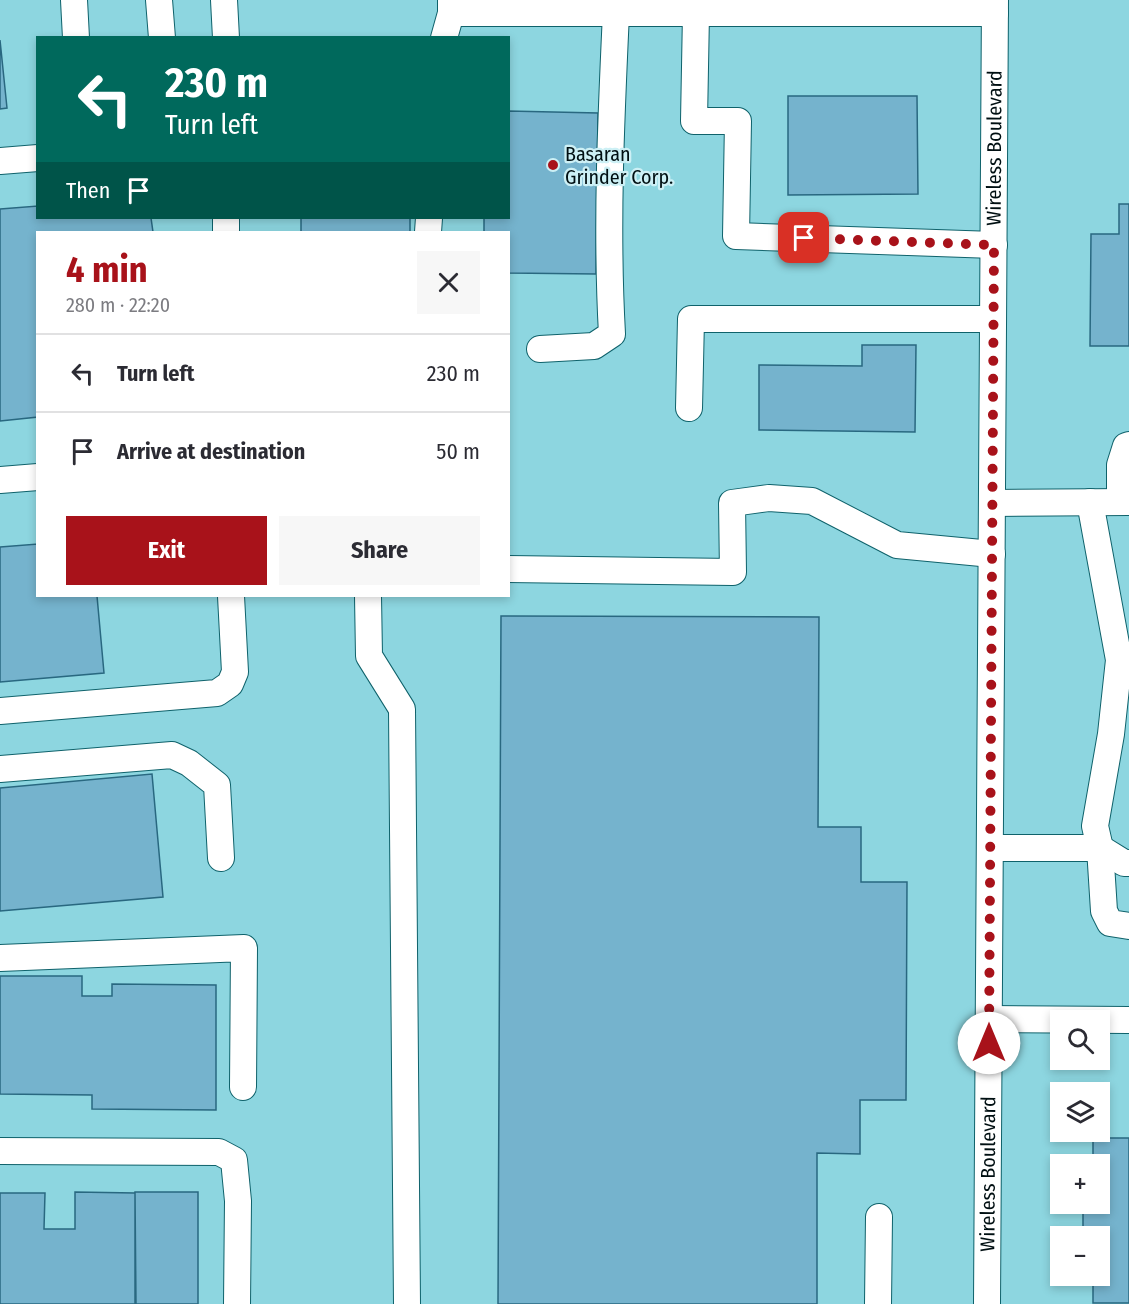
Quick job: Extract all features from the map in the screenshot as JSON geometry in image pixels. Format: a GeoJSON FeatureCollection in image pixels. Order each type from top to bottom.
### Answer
{"type":"FeatureCollection","features":[{"type":"Feature","properties":{"kind":"street"},"geometry":{"type":"LineString","coordinates":[[74,0],[76,36]]}},
{"type":"Feature","properties":{"kind":"street"},"geometry":{"type":"LineString","coordinates":[[159,0],[162,36]]}},
{"type":"Feature","properties":{"kind":"street"},"geometry":{"type":"LineString","coordinates":[[224,0],[226,36]]}},
{"type":"Feature","properties":{"kind":"street"},"geometry":{"type":"LineString","coordinates":[[449,17],[627,9],[995,6]]}},
{"type":"Feature","properties":{"kind":"street","name":"Wireless Boulevard"},"geometry":{"type":"LineString","coordinates":[[987,1304],[995,6]]}},
{"type":"Feature","properties":{"kind":"street"},"geometry":{"type":"LineString","coordinates":[[540,349],[594,346],[612,334],[609,278],[612,87],[627,9]]}},
{"type":"Feature","properties":{"kind":"street"},"geometry":{"type":"LineString","coordinates":[[706,9],[694,121],[738,121],[736,237],[994,245]]}},
{"type":"Feature","properties":{"kind":"street"},"geometry":{"type":"LineString","coordinates":[[0,161],[36,158]]}},
{"type":"Feature","properties":{"kind":"street"},"geometry":{"type":"LineString","coordinates":[[689,408],[691,319],[993,319]]}},
{"type":"Feature","properties":{"kind":"street"},"geometry":{"type":"LineString","coordinates":[[992,503],[1125,502],[1120,465],[1126,447],[1129,445]]}},
{"type":"Feature","properties":{"kind":"street"},"geometry":{"type":"LineString","coordinates":[[0,480],[36,477]]}},
{"type":"Feature","properties":{"kind":"street"},"geometry":{"type":"LineString","coordinates":[[510,569],[733,572],[732,503],[769,498],[812,501],[897,545],[992,554]]}},
{"type":"Feature","properties":{"kind":"street"},"geometry":{"type":"LineString","coordinates":[[1090,502],[1119,660],[1111,734],[1095,826],[1100,848],[1104,911],[1110,923],[1129,926]]}},
{"type":"Feature","properties":{"kind":"street"},"geometry":{"type":"LineString","coordinates":[[0,711],[217,693],[230,684],[235,672],[231,597]]}},
{"type":"Feature","properties":{"kind":"street"},"geometry":{"type":"LineString","coordinates":[[368,597],[369,656],[402,709],[407,1304]]}},
{"type":"Feature","properties":{"kind":"street"},"geometry":{"type":"LineString","coordinates":[[0,769],[172,755],[189,763],[217,785],[222,858]]}},
{"type":"Feature","properties":{"kind":"street"},"geometry":{"type":"LineString","coordinates":[[990,848],[1100,848],[1129,863]]}},
{"type":"Feature","properties":{"kind":"street"},"geometry":{"type":"LineString","coordinates":[[0,958],[244,948],[243,1087]]}},
{"type":"Feature","properties":{"kind":"street"},"geometry":{"type":"LineString","coordinates":[[989,1019],[1129,1020]]}},
{"type":"Feature","properties":{"kind":"street"},"geometry":{"type":"LineString","coordinates":[[0,1151],[219,1152],[234,1160],[238,1201],[237,1304]]}},
{"type":"Feature","properties":{"kind":"street"},"geometry":{"type":"LineString","coordinates":[[878,1304],[879,1217]]}},
{"type":"Feature","properties":{"kind":"building"},"geometry":{"type":"Polygon","coordinates":[[[0,40],[7,108],[0,109],[0,40]]]}},
{"type":"Feature","properties":{"kind":"building"},"geometry":{"type":"Polygon","coordinates":[[[788,96],[917,96],[918,194],[788,195],[788,96]]]}},
{"type":"Feature","properties":{"kind":"building","name":"Basaran Grinder Corp."},"geometry":{"type":"Polygon","coordinates":[[[510,111],[598,113],[596,274],[510,273],[510,231],[484,231],[484,219],[510,219],[510,111]]]}},
{"type":"Feature","properties":{"kind":"building"},"geometry":{"type":"Polygon","coordinates":[[[1119,204],[1129,204],[1129,346],[1090,346],[1091,234],[1119,234],[1119,204]]]}},
{"type":"Feature","properties":{"kind":"building"},"geometry":{"type":"Polygon","coordinates":[[[36,206],[36,219],[151,219],[153,231],[36,231],[36,417],[0,421],[0,209],[36,206]]]}},
{"type":"Feature","properties":{"kind":"building"},"geometry":{"type":"Polygon","coordinates":[[[301,219],[410,219],[410,231],[301,231],[301,219]]]}},
{"type":"Feature","properties":{"kind":"building"},"geometry":{"type":"Polygon","coordinates":[[[862,345],[916,345],[915,432],[759,430],[759,365],[862,366],[862,345]]]}},
{"type":"Feature","properties":{"kind":"building"},"geometry":{"type":"Polygon","coordinates":[[[36,544],[36,597],[97,597],[104,673],[0,682],[0,547],[36,544]]]}},
{"type":"Feature","properties":{"kind":"building"},"geometry":{"type":"Polygon","coordinates":[[[501,616],[819,617],[818,827],[861,827],[861,882],[907,882],[906,1100],[860,1100],[860,1154],[817,1153],[817,1304],[498,1304],[501,616]]]}},
{"type":"Feature","properties":{"kind":"building"},"geometry":{"type":"Polygon","coordinates":[[[152,774],[163,897],[0,911],[0,788],[152,774]]]}},
{"type":"Feature","properties":{"kind":"building"},"geometry":{"type":"Polygon","coordinates":[[[0,976],[82,976],[82,996],[112,996],[112,984],[216,985],[216,1110],[92,1109],[92,1095],[0,1094],[0,976]]]}},
{"type":"Feature","properties":{"kind":"building"},"geometry":{"type":"Polygon","coordinates":[[[1110,1138],[1129,1138],[1129,1303],[1093,1303],[1093,1286],[1110,1286],[1110,1226],[1083,1226],[1083,1214],[1110,1214],[1110,1154],[1093,1154],[1093,1142],[1110,1142],[1110,1138]]]}},
{"type":"Feature","properties":{"kind":"building"},"geometry":{"type":"Polygon","coordinates":[[[75,1192],[135,1193],[135,1304],[0,1304],[0,1193],[45,1193],[44,1229],[75,1229],[75,1192]]]}},
{"type":"Feature","properties":{"kind":"building"},"geometry":{"type":"Polygon","coordinates":[[[135,1192],[198,1192],[198,1304],[136,1304],[135,1192]]]}},
{"type":"Feature","properties":{"kind":"place","name":"Basaran Grinder Corp."},"geometry":{"type":"Point","coordinates":[553,165]}},
{"type":"Feature","properties":{"kind":"route"},"geometry":{"type":"LineString","coordinates":[[804,238],[994,245],[989,1043]]}}]}
